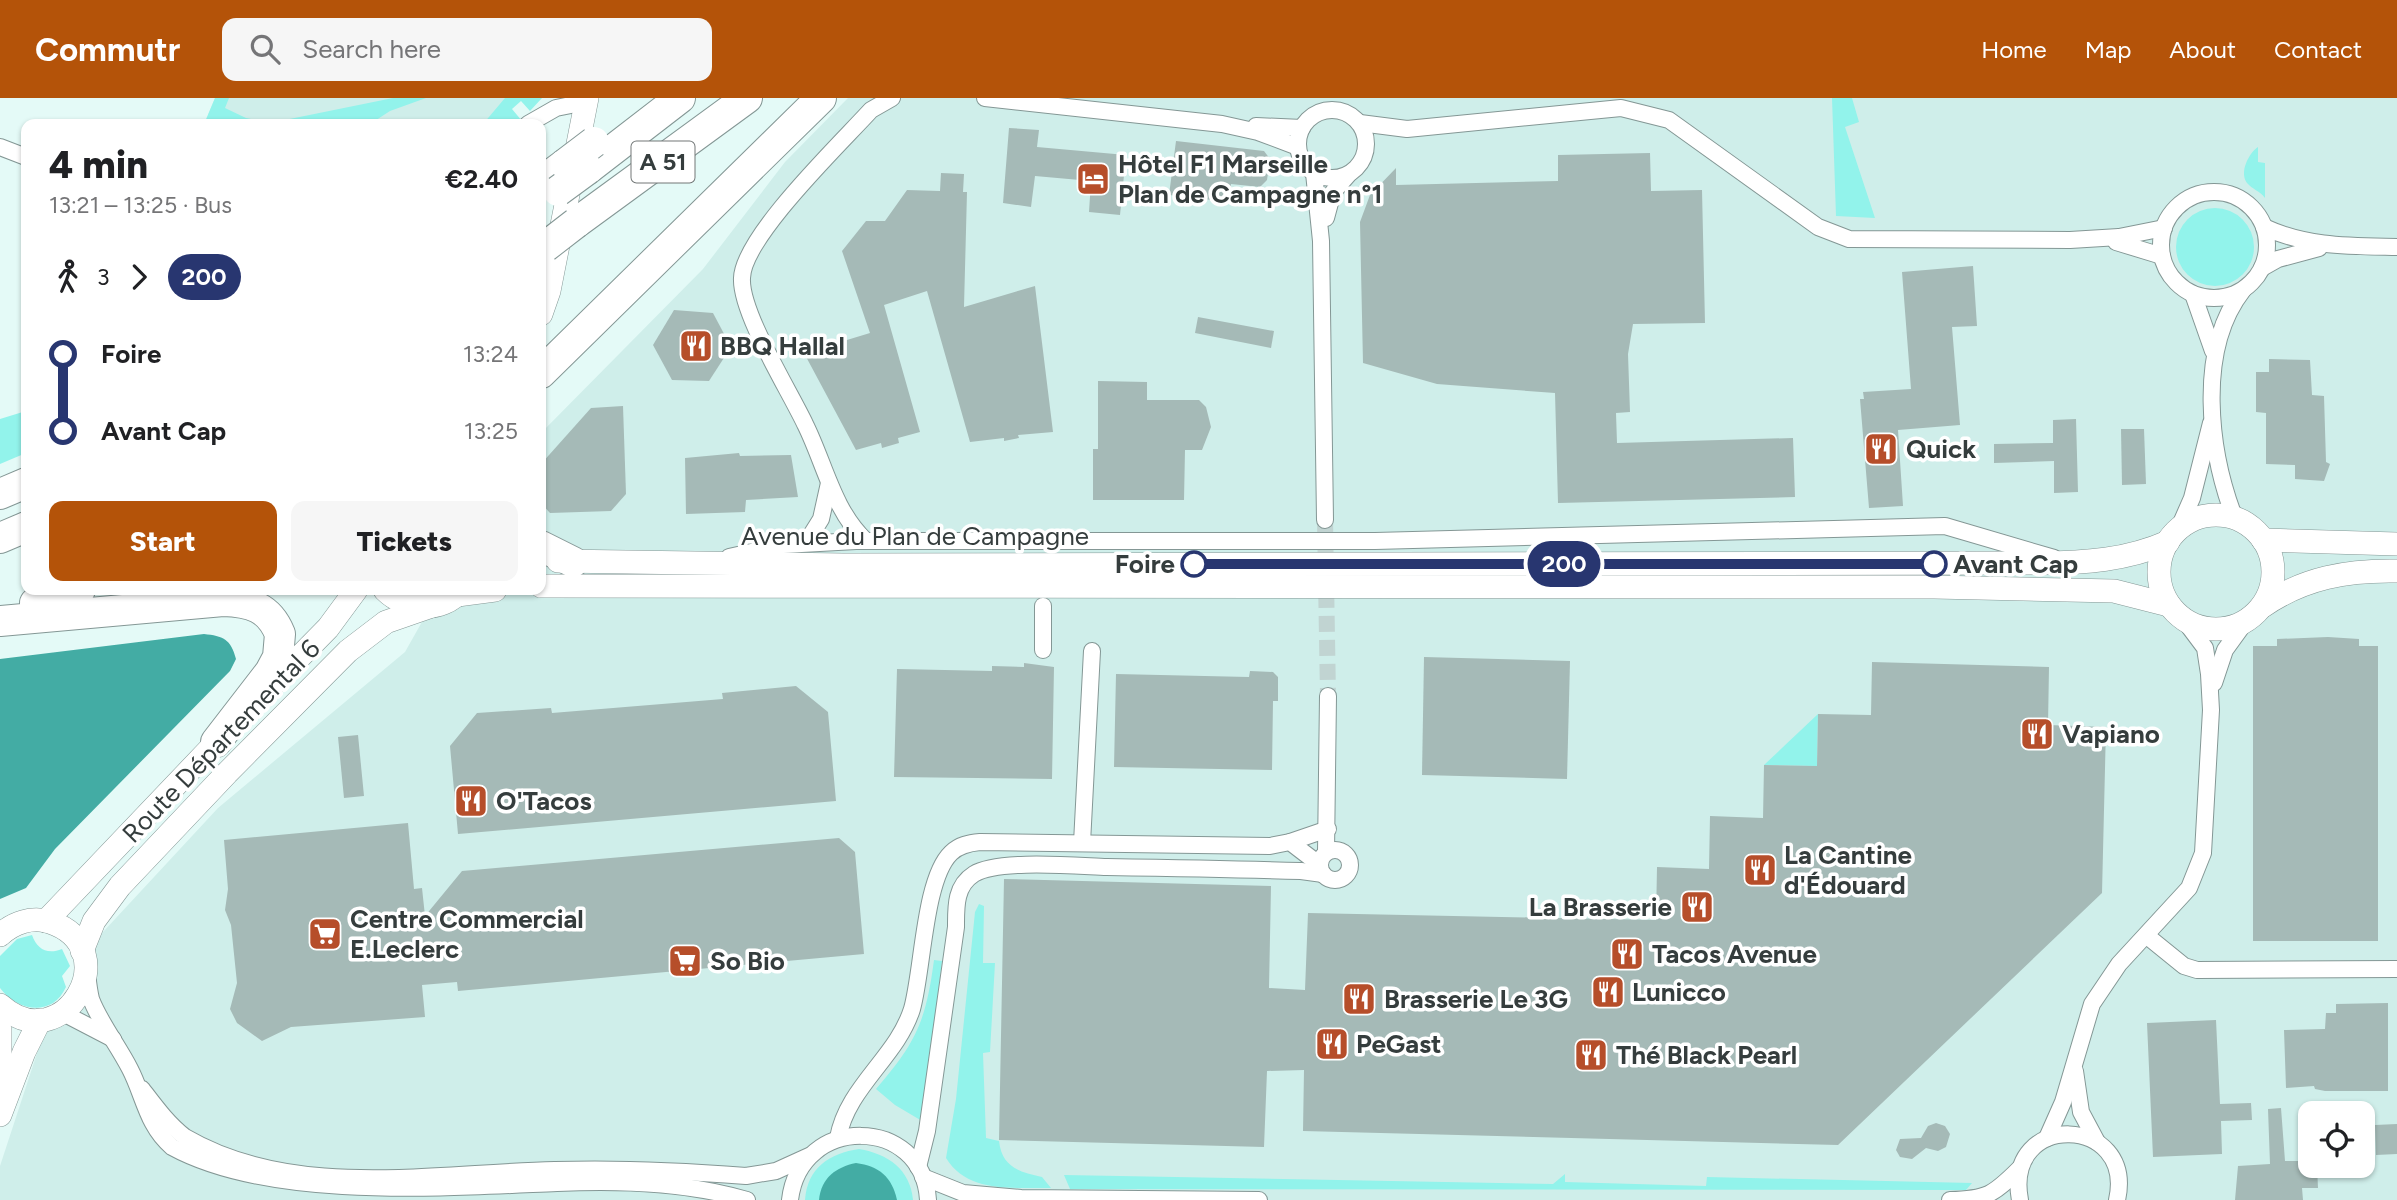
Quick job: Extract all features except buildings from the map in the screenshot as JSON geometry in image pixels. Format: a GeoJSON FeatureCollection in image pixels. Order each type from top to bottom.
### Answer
{"type":"FeatureCollection","features":[{"type":"Feature","properties":{"kind":"highway"},"geometry":{"type":"LineString","coordinates":[[565,175],[650,98]]}},
{"type":"Feature","properties":{"kind":"highway","name":"A 51"},"geometry":{"type":"LineString","coordinates":[[565,175],[680,98]]}},
{"type":"Feature","properties":{"kind":"highway","name":"A 51"},"geometry":{"type":"LineString","coordinates":[[546,247],[747,98]]}},
{"type":"Feature","properties":{"kind":"highway"},"geometry":{"type":"LineString","coordinates":[[546,368],[821,98]]}},
{"type":"Feature","properties":{"kind":"highway"},"geometry":{"type":"LineString","coordinates":[[0,494],[21,485]]}},
{"type":"Feature","properties":{"kind":"highway"},"geometry":{"type":"LineString","coordinates":[[0,538],[21,529]]}},
{"type":"Feature","properties":{"kind":"highway"},"geometry":{"type":"LineString","coordinates":[[546,548],[573,562]]}},
{"type":"Feature","properties":{"kind":"highway"},"geometry":{"type":"LineString","coordinates":[[0,610],[60,595]]}},
{"type":"Feature","properties":{"kind":"highway"},"geometry":{"type":"LineString","coordinates":[[0,621],[223,601],[250,603],[262,608],[280,634],[278,657],[216,742]]}},
{"type":"Feature","properties":{"kind":"main road"},"geometry":{"type":"LineString","coordinates":[[546,300],[587,99]]}},
{"type":"Feature","properties":{"kind":"main road"},"geometry":{"type":"LineString","coordinates":[[2254,613],[2269,594],[2273,566],[2263,540],[2255,530],[2235,519],[2205,517],[2173,536],[2160,567],[2160,580],[2177,612],[2196,626],[2221,629],[2254,613],[2282,593],[2329,575],[2397,570]]}},
{"type":"Feature","properties":{"kind":"main road","name":"Avenue du Plan de Campagne"},"geometry":{"type":"LineString","coordinates":[[546,559],[573,562],[699,564],[2070,563],[2128,556],[2173,536]]}},
{"type":"Feature","properties":{"kind":"main road"},"geometry":{"type":"LineString","coordinates":[[2263,540],[2397,544]]}},
{"type":"Feature","properties":{"kind":"main road","name":"Avenue du Plan de Campagne"},"geometry":{"type":"LineString","coordinates":[[546,586],[1934,587],[2114,591],[2177,612]]}},
{"type":"Feature","properties":{"kind":"main road","name":"Route Départemental 6"},"geometry":{"type":"LineString","coordinates":[[46,921],[328,628],[352,595]]}},
{"type":"Feature","properties":{"kind":"main road"},"geometry":{"type":"LineString","coordinates":[[391,595],[412,606],[432,606]]}},
{"type":"Feature","properties":{"kind":"main road","name":"Route Départemental 6"},"geometry":{"type":"LineString","coordinates":[[62,1013],[75,1002],[83,987],[84,961],[94,921],[120,886],[226,773],[348,651],[399,615],[432,606],[453,595]]}},
{"type":"Feature","properties":{"kind":"main road"},"geometry":{"type":"LineString","coordinates":[[0,935],[19,923],[46,921],[61,926],[74,937],[84,961]]}},
{"type":"Feature","properties":{"kind":"main road"},"geometry":{"type":"LineString","coordinates":[[0,1005],[24,1019],[40,1020],[62,1013]]}},
{"type":"Feature","properties":{"kind":"main road"},"geometry":{"type":"LineString","coordinates":[[0,1115],[24,1052],[40,1020]]}},
{"type":"Feature","properties":{"kind":"main road"},"geometry":{"type":"LineString","coordinates":[[0,1030],[0,1074]]}},
{"type":"Feature","properties":{"kind":"street"},"geometry":{"type":"LineString","coordinates":[[866,541],[842,514],[830,480],[744,298],[742,276],[748,253],[766,227],[871,110],[892,98]]}},
{"type":"Feature","properties":{"kind":"street"},"geometry":{"type":"LineString","coordinates":[[985,98],[1222,124],[1302,128]]}},
{"type":"Feature","properties":{"kind":"street"},"geometry":{"type":"LineString","coordinates":[[537,119],[556,108],[587,99]]}},
{"type":"Feature","properties":{"kind":"street"},"geometry":{"type":"LineString","coordinates":[[1348,175],[1330,178],[1314,173],[1306,166],[1298,147],[1302,128],[1316,106],[1326,110],[1341,105],[1360,123],[1365,132],[1366,152]]}},
{"type":"Feature","properties":{"kind":"street"},"geometry":{"type":"LineString","coordinates":[[1360,123],[1407,129],[1621,108],[1669,120],[1833,235],[1849,239],[2096,239],[2164,228]]}},
{"type":"Feature","properties":{"kind":"street"},"geometry":{"type":"LineString","coordinates":[[1222,124],[1248,129],[1298,147]]}},
{"type":"Feature","properties":{"kind":"street"},"geometry":{"type":"LineString","coordinates":[[1321,241],[1329,199],[1337,184],[1356,169],[1366,152],[1379,141],[1407,129]]}},
{"type":"Feature","properties":{"kind":"street"},"geometry":{"type":"LineString","coordinates":[[0,147],[21,155]]}},
{"type":"Feature","properties":{"kind":"street"},"geometry":{"type":"LineString","coordinates":[[1314,173],[1321,241],[1325,520]]}},
{"type":"Feature","properties":{"kind":"street"},"geometry":{"type":"LineString","coordinates":[[2243,290],[2227,297],[2210,298],[2193,294],[2179,285],[2168,272],[2162,256],[2164,228],[2181,204],[2208,192],[2223,193],[2243,201],[2259,217],[2264,227],[2267,240],[2262,268]]}},
{"type":"Feature","properties":{"kind":"street"},"geometry":{"type":"LineString","coordinates":[[2264,227],[2299,241],[2327,246],[2397,247]]}},
{"type":"Feature","properties":{"kind":"street"},"geometry":{"type":"LineString","coordinates":[[2096,239],[2136,246],[2162,256]]}},
{"type":"Feature","properties":{"kind":"street"},"geometry":{"type":"LineString","coordinates":[[2213,352],[2228,309],[2262,268],[2299,252],[2327,246]]}},
{"type":"Feature","properties":{"kind":"street"},"geometry":{"type":"LineString","coordinates":[[2193,294],[2213,352],[2213,413],[2223,486],[2235,519]]}},
{"type":"Feature","properties":{"kind":"street"},"geometry":{"type":"LineString","coordinates":[[2173,536],[2192,498],[2213,413]]}},
{"type":"Feature","properties":{"kind":"street"},"geometry":{"type":"LineString","coordinates":[[806,543],[821,519],[830,480]]}},
{"type":"Feature","properties":{"kind":"street"},"geometry":{"type":"LineString","coordinates":[[699,564],[767,548],[806,543],[866,541],[1375,541],[1945,526],[2070,563]]}},
{"type":"Feature","properties":{"kind":"street"},"geometry":{"type":"LineString","coordinates":[[1043,650],[1044,606]]}},
{"type":"Feature","properties":{"kind":"street"},"geometry":{"type":"LineString","coordinates":[[2047,1138],[2063,1101],[2092,1004],[2106,980],[2189,888],[2200,865],[2205,844],[2211,710],[2205,648],[2177,612]]}},
{"type":"Feature","properties":{"kind":"street"},"geometry":{"type":"LineString","coordinates":[[2211,710],[2221,659],[2254,613]]}},
{"type":"Feature","properties":{"kind":"street"},"geometry":{"type":"LineString","coordinates":[[1082,843],[1093,651]]}},
{"type":"Feature","properties":{"kind":"street"},"geometry":{"type":"LineString","coordinates":[[1328,696],[1328,861]]}},
{"type":"Feature","properties":{"kind":"street"},"geometry":{"type":"LineString","coordinates":[[838,1138],[842,1116],[901,1034],[911,1011],[933,893],[943,863],[964,844],[980,842],[1270,846],[1328,830]]}},
{"type":"Feature","properties":{"kind":"street"},"geometry":{"type":"LineString","coordinates":[[1290,842],[1328,861]]}},
{"type":"Feature","properties":{"kind":"street"},"geometry":{"type":"LineString","coordinates":[[928,1200],[921,1172],[957,904],[960,889],[974,874],[999,866],[1301,870],[1328,861]]}},
{"type":"Feature","properties":{"kind":"street"},"geometry":{"type":"LineString","coordinates":[[2147,936],[2184,966],[2197,970],[2397,970]]}},
{"type":"Feature","properties":{"kind":"street"},"geometry":{"type":"LineString","coordinates":[[84,961],[92,1000],[138,1084],[148,1118],[171,1147],[215,1175],[248,1188],[279,1195],[322,1199],[400,1196],[559,1183],[694,1187],[747,1200]]}},
{"type":"Feature","properties":{"kind":"street"},"geometry":{"type":"LineString","coordinates":[[62,1013],[116,1041]]}},
{"type":"Feature","properties":{"kind":"street"},"geometry":{"type":"LineString","coordinates":[[2076,1058],[2081,1112],[2097,1142],[2114,1162],[2118,1175],[2117,1200]]}},
{"type":"Feature","properties":{"kind":"street"},"geometry":{"type":"LineString","coordinates":[[138,1084],[183,1136],[221,1161],[251,1175],[321,1187],[397,1184],[554,1170],[746,1176],[776,1171],[809,1156],[838,1138],[874,1136],[899,1147],[921,1172],[963,1193],[1021,1198],[1259,1200]]}},
{"type":"Feature","properties":{"kind":"street"},"geometry":{"type":"LineString","coordinates":[[1950,1200],[1992,1195],[2019,1169],[2035,1146],[2047,1138],[2072,1133],[2097,1142]]}},
{"type":"Feature","properties":{"kind":"street"},"geometry":{"type":"LineString","coordinates":[[790,1200],[796,1175],[809,1156]]}},
{"type":"Feature","properties":{"kind":"street"},"geometry":{"type":"LineString","coordinates":[[2019,1169],[2017,1186],[2020,1200]]}},
{"type":"Feature","properties":{"kind":"shaded area"},"geometry":{"type":"Polygon","coordinates":[[[215,98],[508,98],[488,119],[212,119],[208,115],[215,98]]]}},
{"type":"Feature","properties":{"kind":"shaded area"},"geometry":{"type":"Polygon","coordinates":[[[215,98],[229,98],[225,108],[251,119],[206,119],[215,98]]]}},
{"type":"Feature","properties":{"kind":"shaded area"},"geometry":{"type":"Polygon","coordinates":[[[393,98],[426,98],[390,111],[378,119],[290,119],[393,98]]]}},
{"type":"Feature","properties":{"kind":"shaded area"},"geometry":{"type":"Polygon","coordinates":[[[505,98],[542,98],[530,111],[521,101],[512,109],[520,119],[487,119],[505,98]]]}},
{"type":"Feature","properties":{"kind":"shaded area"},"geometry":{"type":"Polygon","coordinates":[[[848,98],[2397,98],[2397,1200],[0,1200],[0,1166],[42,1038],[103,932],[218,808],[405,652],[437,595],[546,595],[546,428],[703,269],[785,162],[848,98]]]}},
{"type":"Feature","properties":{"kind":"shaded area"},"geometry":{"type":"Polygon","coordinates":[[[1832,98],[1852,98],[1859,122],[1845,127],[1875,218],[1836,216],[1832,98]]]}},
{"type":"Feature","properties":{"kind":"shaded area"},"geometry":{"type":"Polygon","coordinates":[[[2258,147],[2258,162],[2265,163],[2265,198],[2247,183],[2244,174],[2248,158],[2258,147]]]}},
{"type":"Feature","properties":{"kind":"shaded area"},"geometry":{"type":"Polygon","coordinates":[[[2207,208],[2223,208],[2237,214],[2248,225],[2254,239],[2254,255],[2248,269],[2237,280],[2223,286],[2207,286],[2193,280],[2182,269],[2176,255],[2176,239],[2182,225],[2193,214],[2207,208]]]}},
{"type":"Feature","properties":{"kind":"shaded area"},"geometry":{"type":"Polygon","coordinates":[[[21,413],[21,455],[0,464],[0,419],[21,413]]]}},
{"type":"Feature","properties":{"kind":"shaded area"},"geometry":{"type":"Polygon","coordinates":[[[204,634],[221,638],[232,647],[236,659],[230,671],[55,849],[26,888],[0,899],[0,659],[204,634]]]}},
{"type":"Feature","properties":{"kind":"shaded area"},"geometry":{"type":"Polygon","coordinates":[[[1818,714],[1817,766],[1764,765],[1818,714]]]}},
{"type":"Feature","properties":{"kind":"shaded area"},"geometry":{"type":"Polygon","coordinates":[[[979,904],[984,906],[983,963],[995,963],[990,1052],[983,1053],[986,1138],[999,1141],[1004,1157],[1013,1167],[1042,1177],[1051,1188],[1007,1188],[979,1183],[955,1170],[946,1158],[956,1099],[975,912],[979,904]]]}},
{"type":"Feature","properties":{"kind":"shaded area"},"geometry":{"type":"Polygon","coordinates":[[[32,935],[43,950],[62,949],[70,966],[62,976],[66,987],[60,997],[43,1007],[34,1008],[16,1002],[0,988],[0,956],[17,939],[32,935]]]}},
{"type":"Feature","properties":{"kind":"shaded area"},"geometry":{"type":"Polygon","coordinates":[[[934,960],[942,961],[922,1121],[895,1105],[876,1089],[901,1058],[917,1030],[927,999],[934,960]]]}},
{"type":"Feature","properties":{"kind":"shaded area"},"geometry":{"type":"Polygon","coordinates":[[[859,1149],[870,1151],[896,1165],[907,1180],[913,1200],[805,1200],[810,1179],[822,1164],[839,1154],[859,1149]]]}},
{"type":"Feature","properties":{"kind":"shaded area"},"geometry":{"type":"Polygon","coordinates":[[[856,1163],[883,1174],[892,1185],[897,1200],[819,1200],[820,1192],[831,1175],[842,1167],[856,1163]]]}},
{"type":"Feature","properties":{"kind":"shaded area"},"geometry":{"type":"Polygon","coordinates":[[[1565,1174],[1565,1182],[1706,1186],[1707,1177],[1972,1183],[1966,1190],[1070,1189],[1064,1175],[1553,1184],[1565,1174]]]}},
{"type":"Feature","properties":{"kind":"tunnel"},"geometry":{"type":"LineString","coordinates":[[1325,520],[1328,696]]}},
{"type":"Feature","properties":{"kind":"bus line","name":"200"},"geometry":{"type":"LineString","coordinates":[[1194,564],[1934,564]]}},
{"type":"Feature","properties":{"kind":"place","name":"Hôtel F1 Marseille Plan de Campagne n°1"},"geometry":{"type":"Point","coordinates":[1093,179]}},
{"type":"Feature","properties":{"kind":"place","name":"BBQ Hallal"},"geometry":{"type":"Point","coordinates":[696,346]}},
{"type":"Feature","properties":{"kind":"place","name":"Quick"},"geometry":{"type":"Point","coordinates":[1881,449]}},
{"type":"Feature","properties":{"kind":"place","name":"Foire"},"geometry":{"type":"Point","coordinates":[1194,564]}},
{"type":"Feature","properties":{"kind":"place","name":"Avant Cap"},"geometry":{"type":"Point","coordinates":[1934,564]}},
{"type":"Feature","properties":{"kind":"place","name":"Vapiano"},"geometry":{"type":"Point","coordinates":[2037,734]}},
{"type":"Feature","properties":{"kind":"place","name":"O'Tacos"},"geometry":{"type":"Point","coordinates":[471,801]}},
{"type":"Feature","properties":{"kind":"place","name":"La Cantine d'Édouard"},"geometry":{"type":"Point","coordinates":[1760,870]}},
{"type":"Feature","properties":{"kind":"place","name":"La Brasserie"},"geometry":{"type":"Point","coordinates":[1697,907]}},
{"type":"Feature","properties":{"kind":"place","name":"Centre Commercial E.Leclerc"},"geometry":{"type":"Point","coordinates":[325,934]}},
{"type":"Feature","properties":{"kind":"place","name":"Tacos Avenue"},"geometry":{"type":"Point","coordinates":[1627,954]}},
{"type":"Feature","properties":{"kind":"place","name":"So Bio"},"geometry":{"type":"Point","coordinates":[685,961]}},
{"type":"Feature","properties":{"kind":"place","name":"Lunicco"},"geometry":{"type":"Point","coordinates":[1608,992]}},
{"type":"Feature","properties":{"kind":"place","name":"Brasserie Le 3G"},"geometry":{"type":"Point","coordinates":[1359,999]}},
{"type":"Feature","properties":{"kind":"place","name":"PeGast"},"geometry":{"type":"Point","coordinates":[1332,1044]}},
{"type":"Feature","properties":{"kind":"place","name":"Thé Black Pearl"},"geometry":{"type":"Point","coordinates":[1591,1055]}}]}
